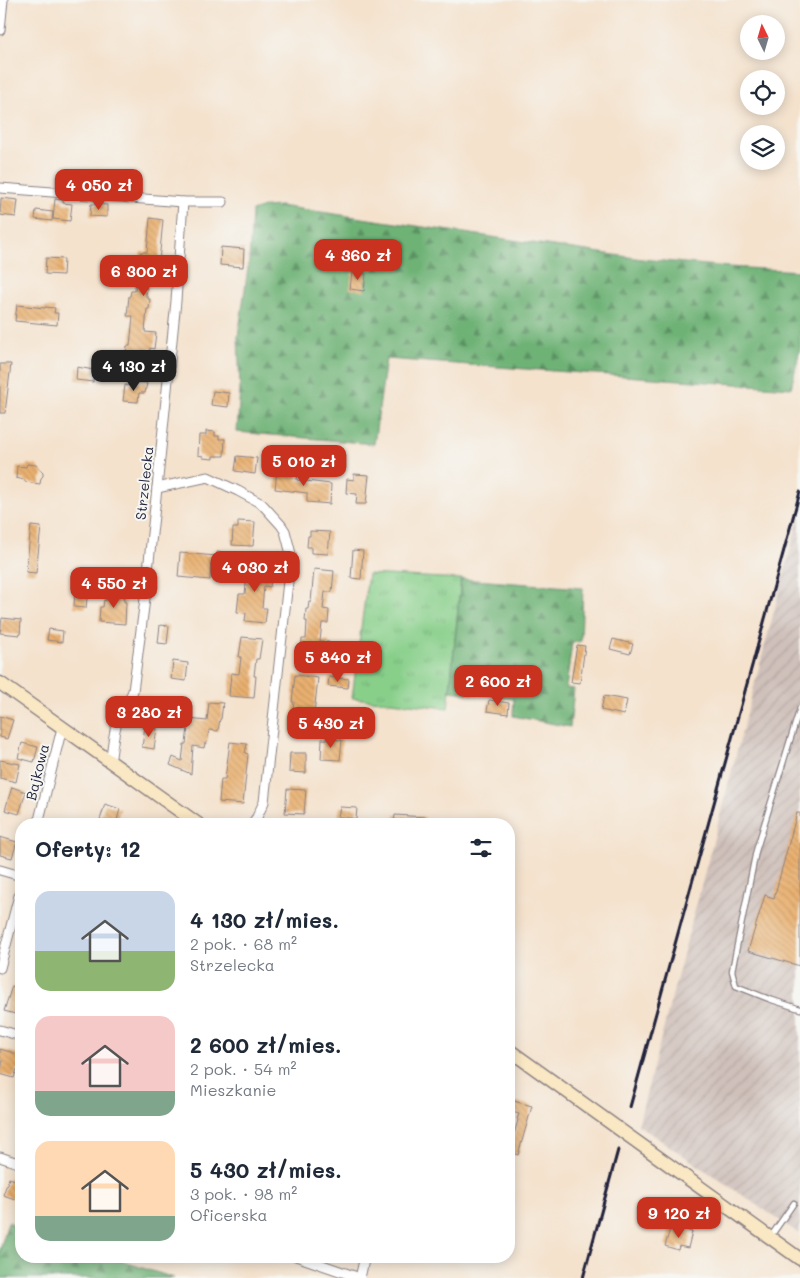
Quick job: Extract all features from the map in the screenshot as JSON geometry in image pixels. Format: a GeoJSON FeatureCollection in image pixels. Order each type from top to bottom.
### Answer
{"type":"FeatureCollection","features":[{"type":"Feature","properties":{"kind":"street"},"geometry":{"type":"LineString","coordinates":[[0,30],[4,0]]}},
{"type":"Feature","properties":{"kind":"street"},"geometry":{"type":"LineString","coordinates":[[0,188],[182,202],[223,202]]}},
{"type":"Feature","properties":{"kind":"street","name":"Strzelecka"},"geometry":{"type":"LineString","coordinates":[[110,762],[119,717],[133,692],[144,607],[176,301],[182,202]]}},
{"type":"Feature","properties":{"kind":"street"},"geometry":{"type":"LineString","coordinates":[[157,488],[208,477],[238,490],[262,504],[281,525],[289,543],[292,554],[264,802],[256,818]]}},
{"type":"Feature","properties":{"kind":"street"},"geometry":{"type":"LineString","coordinates":[[0,684],[189,818]]}},
{"type":"Feature","properties":{"kind":"street","name":"Bajkowa"},"geometry":{"type":"LineString","coordinates":[[40,818],[62,728]]}},
{"type":"Feature","properties":{"kind":"street"},"geometry":{"type":"LineString","coordinates":[[0,870],[15,874]]}},
{"type":"Feature","properties":{"kind":"street"},"geometry":{"type":"LineString","coordinates":[[0,968],[15,911]]}},
{"type":"Feature","properties":{"kind":"street"},"geometry":{"type":"LineString","coordinates":[[0,1030],[15,1034]]}},
{"type":"Feature","properties":{"kind":"street"},"geometry":{"type":"LineString","coordinates":[[515,1054],[800,1259]]}},
{"type":"Feature","properties":{"kind":"street"},"geometry":{"type":"LineString","coordinates":[[0,1157],[15,1162]]}},
{"type":"Feature","properties":{"kind":"street"},"geometry":{"type":"LineString","coordinates":[[316,1263],[360,1278],[364,1263]]}},
{"type":"Feature","properties":{"kind":"lane"},"geometry":{"type":"LineString","coordinates":[[800,708],[756,851],[732,971],[736,986],[769,999],[800,1008]]}},
{"type":"Feature","properties":{"kind":"lane"},"geometry":{"type":"LineString","coordinates":[[770,1237],[794,1203]]}},
{"type":"Feature","properties":{"kind":"shaded area"},"geometry":{"type":"Polygon","coordinates":[[[800,513],[800,1234],[638,1125],[800,513]]]}},
{"type":"Feature","properties":{"kind":"green space"},"geometry":{"type":"Polygon","coordinates":[[[280,206],[642,259],[800,271],[800,349],[791,388],[386,359],[374,444],[237,432],[240,389],[238,337],[249,261],[252,211],[264,207],[280,206]]]}},
{"type":"Feature","properties":{"kind":"green space"},"geometry":{"type":"Polygon","coordinates":[[[368,574],[461,579],[448,708],[352,698],[368,574]]]}},
{"type":"Feature","properties":{"kind":"green space"},"geometry":{"type":"Polygon","coordinates":[[[461,579],[583,588],[581,641],[572,643],[566,688],[574,689],[570,727],[513,716],[514,699],[450,691],[461,579]]]}},
{"type":"Feature","properties":{"kind":"green space"},"geometry":{"type":"Polygon","coordinates":[[[8,1222],[15,1225],[15,1263],[128,1263],[174,1278],[0,1278],[0,1250],[8,1222]]]}},
{"type":"Feature","properties":{"kind":"building"},"geometry":{"type":"Polygon","coordinates":[[[1,198],[18,200],[16,217],[0,215],[1,198]]]}},
{"type":"Feature","properties":{"kind":"building"},"geometry":{"type":"Polygon","coordinates":[[[55,199],[63,200],[63,203],[72,204],[70,221],[53,219],[55,199]]]}},
{"type":"Feature","properties":{"kind":"building"},"geometry":{"type":"Polygon","coordinates":[[[91,204],[107,205],[107,217],[90,216],[91,204]]]}},
{"type":"Feature","properties":{"kind":"building"},"geometry":{"type":"Polygon","coordinates":[[[36,210],[53,212],[52,221],[35,219],[36,210]]]}},
{"type":"Feature","properties":{"kind":"building"},"geometry":{"type":"Polygon","coordinates":[[[150,218],[163,220],[158,272],[150,271],[150,276],[147,276],[146,297],[150,299],[145,332],[156,333],[154,349],[150,348],[148,363],[125,360],[127,346],[130,346],[133,316],[127,316],[129,296],[131,291],[135,291],[137,259],[140,259],[141,252],[147,252],[150,218]]]}},
{"type":"Feature","properties":{"kind":"building"},"geometry":{"type":"Polygon","coordinates":[[[221,247],[244,249],[243,267],[220,265],[221,247]]]}},
{"type":"Feature","properties":{"kind":"building"},"geometry":{"type":"Polygon","coordinates":[[[46,258],[64,259],[63,275],[45,274],[46,258]]]}},
{"type":"Feature","properties":{"kind":"building"},"geometry":{"type":"Polygon","coordinates":[[[352,272],[366,274],[364,291],[350,289],[352,272]]]}},
{"type":"Feature","properties":{"kind":"building"},"geometry":{"type":"Polygon","coordinates":[[[17,305],[55,308],[54,313],[58,313],[57,325],[15,321],[17,305]]]}},
{"type":"Feature","properties":{"kind":"building"},"geometry":{"type":"Polygon","coordinates":[[[0,364],[11,364],[5,413],[0,413],[0,364]]]}},
{"type":"Feature","properties":{"kind":"building"},"geometry":{"type":"Polygon","coordinates":[[[77,367],[94,370],[93,382],[76,380],[77,367]]]}},
{"type":"Feature","properties":{"kind":"building"},"geometry":{"type":"Polygon","coordinates":[[[132,382],[147,383],[145,393],[139,393],[138,402],[123,401],[125,385],[131,386],[132,382]]]}},
{"type":"Feature","properties":{"kind":"building"},"geometry":{"type":"Polygon","coordinates":[[[213,391],[229,393],[228,407],[211,405],[213,391]]]}},
{"type":"Feature","properties":{"kind":"building"},"geometry":{"type":"Polygon","coordinates":[[[206,431],[215,432],[215,436],[219,436],[219,439],[225,439],[224,456],[213,456],[213,459],[203,458],[203,456],[198,455],[199,435],[206,435],[206,431]]]}},
{"type":"Feature","properties":{"kind":"building"},"geometry":{"type":"Polygon","coordinates":[[[326,449],[338,450],[336,464],[325,463],[326,449]]]}},
{"type":"Feature","properties":{"kind":"building"},"geometry":{"type":"Polygon","coordinates":[[[237,456],[257,458],[255,474],[235,471],[237,456]]]}},
{"type":"Feature","properties":{"kind":"building"},"geometry":{"type":"Polygon","coordinates":[[[27,464],[36,465],[43,473],[40,484],[25,482],[25,480],[16,478],[17,466],[26,467],[27,464]]]}},
{"type":"Feature","properties":{"kind":"building"},"geometry":{"type":"Polygon","coordinates":[[[277,470],[298,473],[297,480],[331,484],[330,504],[307,502],[307,493],[275,489],[277,470]]]}},
{"type":"Feature","properties":{"kind":"building"},"geometry":{"type":"Polygon","coordinates":[[[354,474],[369,475],[366,504],[356,504],[357,494],[346,493],[347,479],[354,480],[354,474]]]}},
{"type":"Feature","properties":{"kind":"building"},"geometry":{"type":"Polygon","coordinates":[[[238,521],[255,522],[253,546],[232,545],[233,528],[238,528],[238,521]]]}},
{"type":"Feature","properties":{"kind":"building"},"geometry":{"type":"Polygon","coordinates":[[[31,526],[41,527],[36,573],[26,572],[31,526]]]}},
{"type":"Feature","properties":{"kind":"building"},"geometry":{"type":"Polygon","coordinates":[[[310,531],[330,532],[328,554],[311,553],[311,547],[307,547],[310,531]]]}},
{"type":"Feature","properties":{"kind":"building"},"geometry":{"type":"Polygon","coordinates":[[[353,550],[363,551],[361,579],[351,578],[353,550]]]}},
{"type":"Feature","properties":{"kind":"building"},"geometry":{"type":"Polygon","coordinates":[[[217,552],[229,553],[228,565],[211,564],[210,580],[178,577],[180,553],[217,556],[217,552]]]}},
{"type":"Feature","properties":{"kind":"building"},"geometry":{"type":"Polygon","coordinates":[[[248,563],[272,565],[270,587],[264,586],[262,608],[267,608],[265,623],[245,621],[246,613],[237,612],[239,594],[245,594],[248,563]]]}},
{"type":"Feature","properties":{"kind":"building"},"geometry":{"type":"Polygon","coordinates":[[[314,569],[334,571],[332,592],[325,592],[323,609],[329,610],[328,623],[322,623],[320,641],[329,642],[327,661],[306,659],[307,653],[301,652],[302,639],[306,639],[306,609],[308,609],[309,602],[311,602],[314,569]]]}},
{"type":"Feature","properties":{"kind":"building"},"geometry":{"type":"Polygon","coordinates":[[[75,588],[88,589],[86,608],[74,607],[75,588]]]}},
{"type":"Feature","properties":{"kind":"building"},"geometry":{"type":"Polygon","coordinates":[[[107,591],[125,593],[125,624],[99,622],[100,607],[103,607],[104,600],[107,600],[107,591]]]}},
{"type":"Feature","properties":{"kind":"building"},"geometry":{"type":"Polygon","coordinates":[[[2,618],[21,620],[20,635],[0,633],[2,618]]]}},
{"type":"Feature","properties":{"kind":"building"},"geometry":{"type":"Polygon","coordinates":[[[160,625],[169,626],[167,644],[158,643],[160,625]]]}},
{"type":"Feature","properties":{"kind":"building"},"geometry":{"type":"Polygon","coordinates":[[[49,629],[63,631],[62,642],[47,640],[49,629]]]}},
{"type":"Feature","properties":{"kind":"building"},"geometry":{"type":"Polygon","coordinates":[[[242,637],[262,639],[259,659],[256,659],[254,698],[229,696],[231,673],[239,674],[242,637]]]}},
{"type":"Feature","properties":{"kind":"building"},"geometry":{"type":"Polygon","coordinates":[[[613,639],[633,644],[630,654],[610,649],[613,639]]]}},
{"type":"Feature","properties":{"kind":"building"},"geometry":{"type":"Polygon","coordinates":[[[577,645],[585,646],[580,683],[571,682],[577,645]]]}},
{"type":"Feature","properties":{"kind":"building"},"geometry":{"type":"Polygon","coordinates":[[[173,661],[188,663],[186,681],[171,679],[173,661]]]}},
{"type":"Feature","properties":{"kind":"building"},"geometry":{"type":"Polygon","coordinates":[[[295,675],[318,678],[313,734],[290,732],[295,675]]]}},
{"type":"Feature","properties":{"kind":"building"},"geometry":{"type":"Polygon","coordinates":[[[329,677],[349,679],[348,688],[328,686],[329,677]]]}},
{"type":"Feature","properties":{"kind":"building"},"geometry":{"type":"Polygon","coordinates":[[[604,696],[627,700],[624,715],[601,710],[604,696]]]}},
{"type":"Feature","properties":{"kind":"building"},"geometry":{"type":"Polygon","coordinates":[[[489,700],[509,703],[508,714],[487,711],[489,700]]]}},
{"type":"Feature","properties":{"kind":"building"},"geometry":{"type":"Polygon","coordinates":[[[209,702],[223,703],[218,731],[209,730],[207,743],[205,743],[204,748],[193,746],[191,774],[170,765],[173,757],[182,761],[189,719],[207,721],[209,702]]]}},
{"type":"Feature","properties":{"kind":"building"},"geometry":{"type":"Polygon","coordinates":[[[0,716],[13,720],[7,739],[0,737],[0,716]]]}},
{"type":"Feature","properties":{"kind":"building"},"geometry":{"type":"Polygon","coordinates":[[[145,726],[157,728],[154,749],[142,747],[145,726]]]}},
{"type":"Feature","properties":{"kind":"building"},"geometry":{"type":"Polygon","coordinates":[[[322,739],[342,740],[340,760],[321,759],[322,739]]]}},
{"type":"Feature","properties":{"kind":"building"},"geometry":{"type":"Polygon","coordinates":[[[230,742],[247,744],[245,753],[248,754],[243,804],[219,802],[221,779],[225,779],[230,742]]]}},
{"type":"Feature","properties":{"kind":"building"},"geometry":{"type":"Polygon","coordinates":[[[22,743],[38,747],[34,762],[18,758],[22,743]]]}},
{"type":"Feature","properties":{"kind":"building"},"geometry":{"type":"Polygon","coordinates":[[[290,753],[306,753],[306,773],[289,772],[290,753]]]}},
{"type":"Feature","properties":{"kind":"building"},"geometry":{"type":"Polygon","coordinates":[[[0,760],[20,764],[16,782],[0,778],[0,760]]]}},
{"type":"Feature","properties":{"kind":"building"},"geometry":{"type":"Polygon","coordinates":[[[12,787],[26,792],[19,814],[5,810],[12,787]]]}},
{"type":"Feature","properties":{"kind":"building"},"geometry":{"type":"Polygon","coordinates":[[[287,789],[306,790],[304,814],[285,813],[287,789]]]}},
{"type":"Feature","properties":{"kind":"building"},"geometry":{"type":"Polygon","coordinates":[[[105,804],[120,809],[118,818],[101,818],[105,804]]]}},
{"type":"Feature","properties":{"kind":"building"},"geometry":{"type":"Polygon","coordinates":[[[340,807],[357,808],[356,818],[338,817],[340,807]]]}},
{"type":"Feature","properties":{"kind":"building"},"geometry":{"type":"Polygon","coordinates":[[[797,813],[800,813],[800,966],[748,951],[765,895],[774,898],[797,813]]]}},
{"type":"Feature","properties":{"kind":"building"},"geometry":{"type":"Polygon","coordinates":[[[395,815],[425,817],[425,818],[395,818],[395,815]]]}},
{"type":"Feature","properties":{"kind":"building"},"geometry":{"type":"Polygon","coordinates":[[[0,837],[15,841],[12,858],[0,855],[0,837]]]}},
{"type":"Feature","properties":{"kind":"building"},"geometry":{"type":"Polygon","coordinates":[[[12,986],[15,987],[15,1014],[4,1011],[12,986]]]}},
{"type":"Feature","properties":{"kind":"building"},"geometry":{"type":"Polygon","coordinates":[[[0,1049],[15,1053],[14,1078],[0,1074],[3,1061],[0,1061],[0,1049]]]}},
{"type":"Feature","properties":{"kind":"building"},"geometry":{"type":"Polygon","coordinates":[[[515,1101],[532,1106],[518,1155],[515,1154],[515,1131],[519,1114],[515,1113],[515,1101]]]}},
{"type":"Feature","properties":{"kind":"building"},"geometry":{"type":"Polygon","coordinates":[[[9,1178],[15,1180],[15,1199],[3,1195],[9,1178]]]}},
{"type":"Feature","properties":{"kind":"building"},"geometry":{"type":"Polygon","coordinates":[[[679,1228],[692,1232],[688,1248],[679,1246],[678,1250],[665,1246],[670,1229],[679,1231],[679,1228]]]}},
{"type":"Feature","properties":{"kind":"railway"},"geometry":{"type":"LineString","coordinates":[[630,1107],[800,492]]}},
{"type":"Feature","properties":{"kind":"railway"},"geometry":{"type":"LineString","coordinates":[[583,1278],[618,1150]]}}]}
